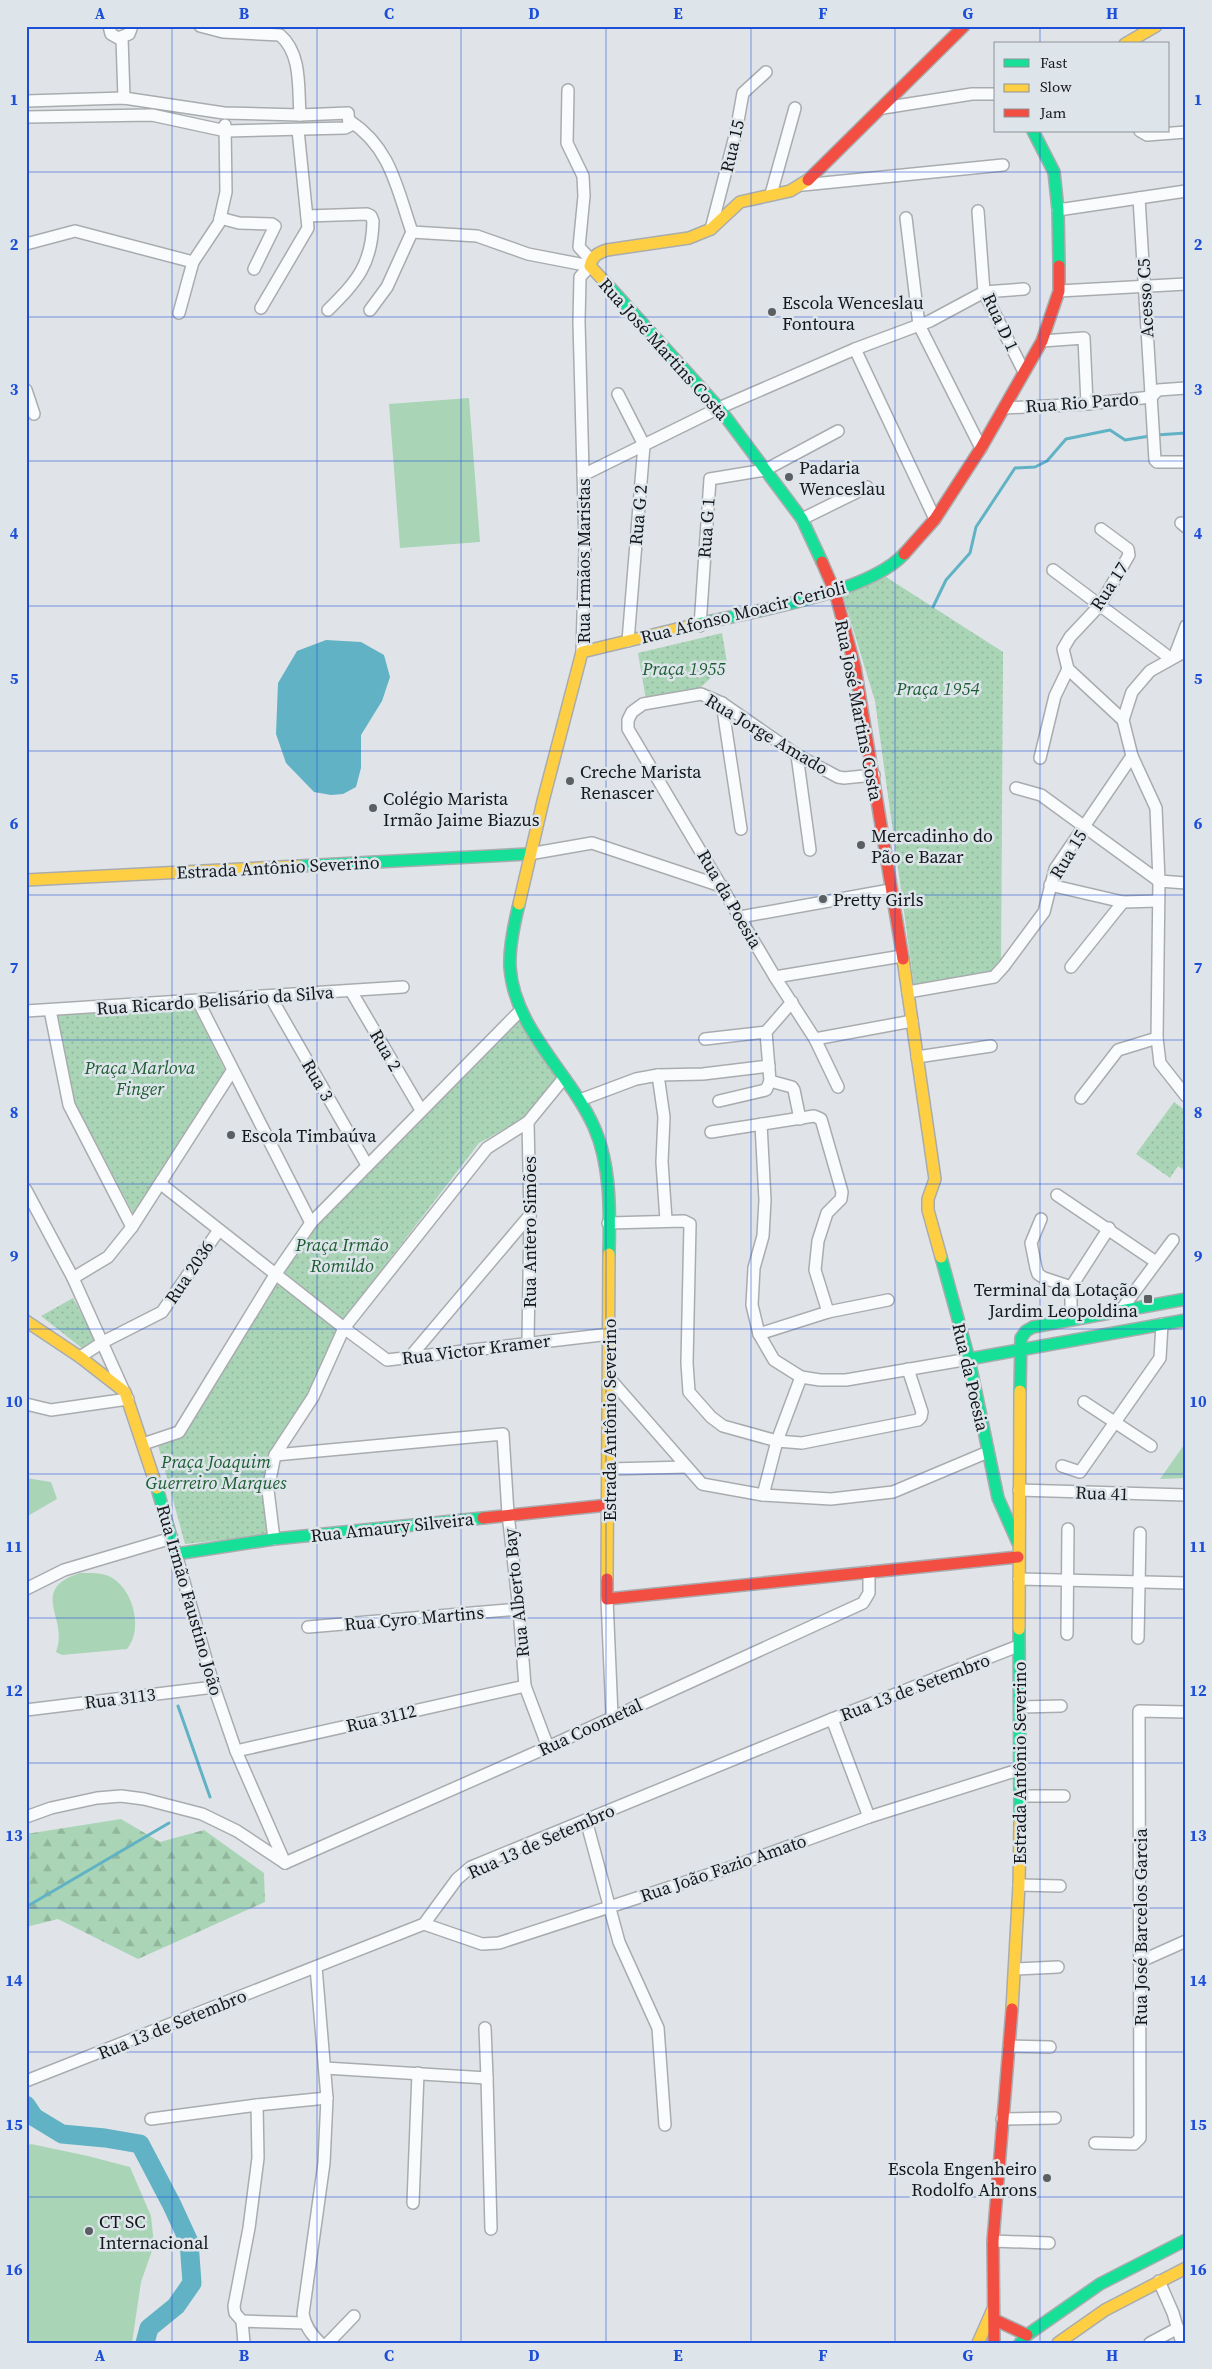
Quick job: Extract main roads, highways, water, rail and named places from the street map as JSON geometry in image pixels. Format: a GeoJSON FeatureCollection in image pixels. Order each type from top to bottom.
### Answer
{"type":"FeatureCollection","features":[{"type":"Feature","properties":{"kind":"water"},"geometry":{"type":"Polygon","coordinates":[[[326,640],[361,642],[384,655],[390,677],[382,701],[361,735],[361,768],[356,787],[343,794],[331,795],[314,792],[286,763],[276,734],[278,683],[297,651],[326,640]]]}},
{"type":"Feature","properties":{"kind":"waterway"},"geometry":{"type":"LineString","coordinates":[[933,607],[946,580],[970,553],[976,527],[1015,468],[1035,467],[1047,461],[1066,439],[1110,430],[1125,440],[1150,436]]}},
{"type":"Feature","properties":{"kind":"waterway"},"geometry":{"type":"LineString","coordinates":[[1156,435],[1186,433]]}},
{"type":"Feature","properties":{"kind":"waterway"},"geometry":{"type":"LineString","coordinates":[[178,1706],[210,1797]]}},
{"type":"Feature","properties":{"kind":"waterway"},"geometry":{"type":"LineString","coordinates":[[26,1907],[169,1823]]}},
{"type":"Feature","properties":{"kind":"waterway"},"geometry":{"type":"LineString","coordinates":[[26,2105],[34,2117],[62,2134],[105,2138],[140,2144],[172,2205],[189,2242],[192,2283],[176,2306],[149,2328],[145,2343]]}},
{"type":"Feature","properties":{"kind":"place","name":"Escola Wenceslau Fontoura"},"geometry":{"type":"Point","coordinates":[772,312]}},
{"type":"Feature","properties":{"kind":"place","name":"Padaria Wenceslau"},"geometry":{"type":"Point","coordinates":[789,477]}},
{"type":"Feature","properties":{"kind":"place","name":"Creche Marista Renascer"},"geometry":{"type":"Point","coordinates":[570,781]}},
{"type":"Feature","properties":{"kind":"place","name":"Colégio Marista Irmão Jaime Biazus"},"geometry":{"type":"Point","coordinates":[373,808]}},
{"type":"Feature","properties":{"kind":"place","name":"Mercadinho do Pão e Bazar"},"geometry":{"type":"Point","coordinates":[861,845]}},
{"type":"Feature","properties":{"kind":"place","name":"Pretty Girls"},"geometry":{"type":"Point","coordinates":[823,899]}},
{"type":"Feature","properties":{"kind":"place","name":"Escola Timbaúva"},"geometry":{"type":"Point","coordinates":[231,1135]}},
{"type":"Feature","properties":{"kind":"place","name":"Terminal da Lotação Jardim Leopoldina"},"geometry":{"type":"Point","coordinates":[1148,1299]}},
{"type":"Feature","properties":{"kind":"place","name":"Escola Engenheiro Rodolfo Ahrons"},"geometry":{"type":"Point","coordinates":[1047,2178]}},
{"type":"Feature","properties":{"kind":"place","name":"CT SC Internacional"},"geometry":{"type":"Point","coordinates":[89,2231]}},
{"type":"Feature","properties":{"kind":"park label","name":"Praça 1955"},"geometry":{"type":"Point","coordinates":[684,668]}},
{"type":"Feature","properties":{"kind":"park label","name":"Praça 1954"},"geometry":{"type":"Point","coordinates":[938,688]}},
{"type":"Feature","properties":{"kind":"park label","name":"Praça Marlova Finger"},"geometry":{"type":"Point","coordinates":[140,1077]}},
{"type":"Feature","properties":{"kind":"park label","name":"Praça Irmão Romildo"},"geometry":{"type":"Point","coordinates":[342,1254]}},
{"type":"Feature","properties":{"kind":"park label","name":"Praça Joaquim Guerreiro Marques"},"geometry":{"type":"Point","coordinates":[216,1471]}}]}
